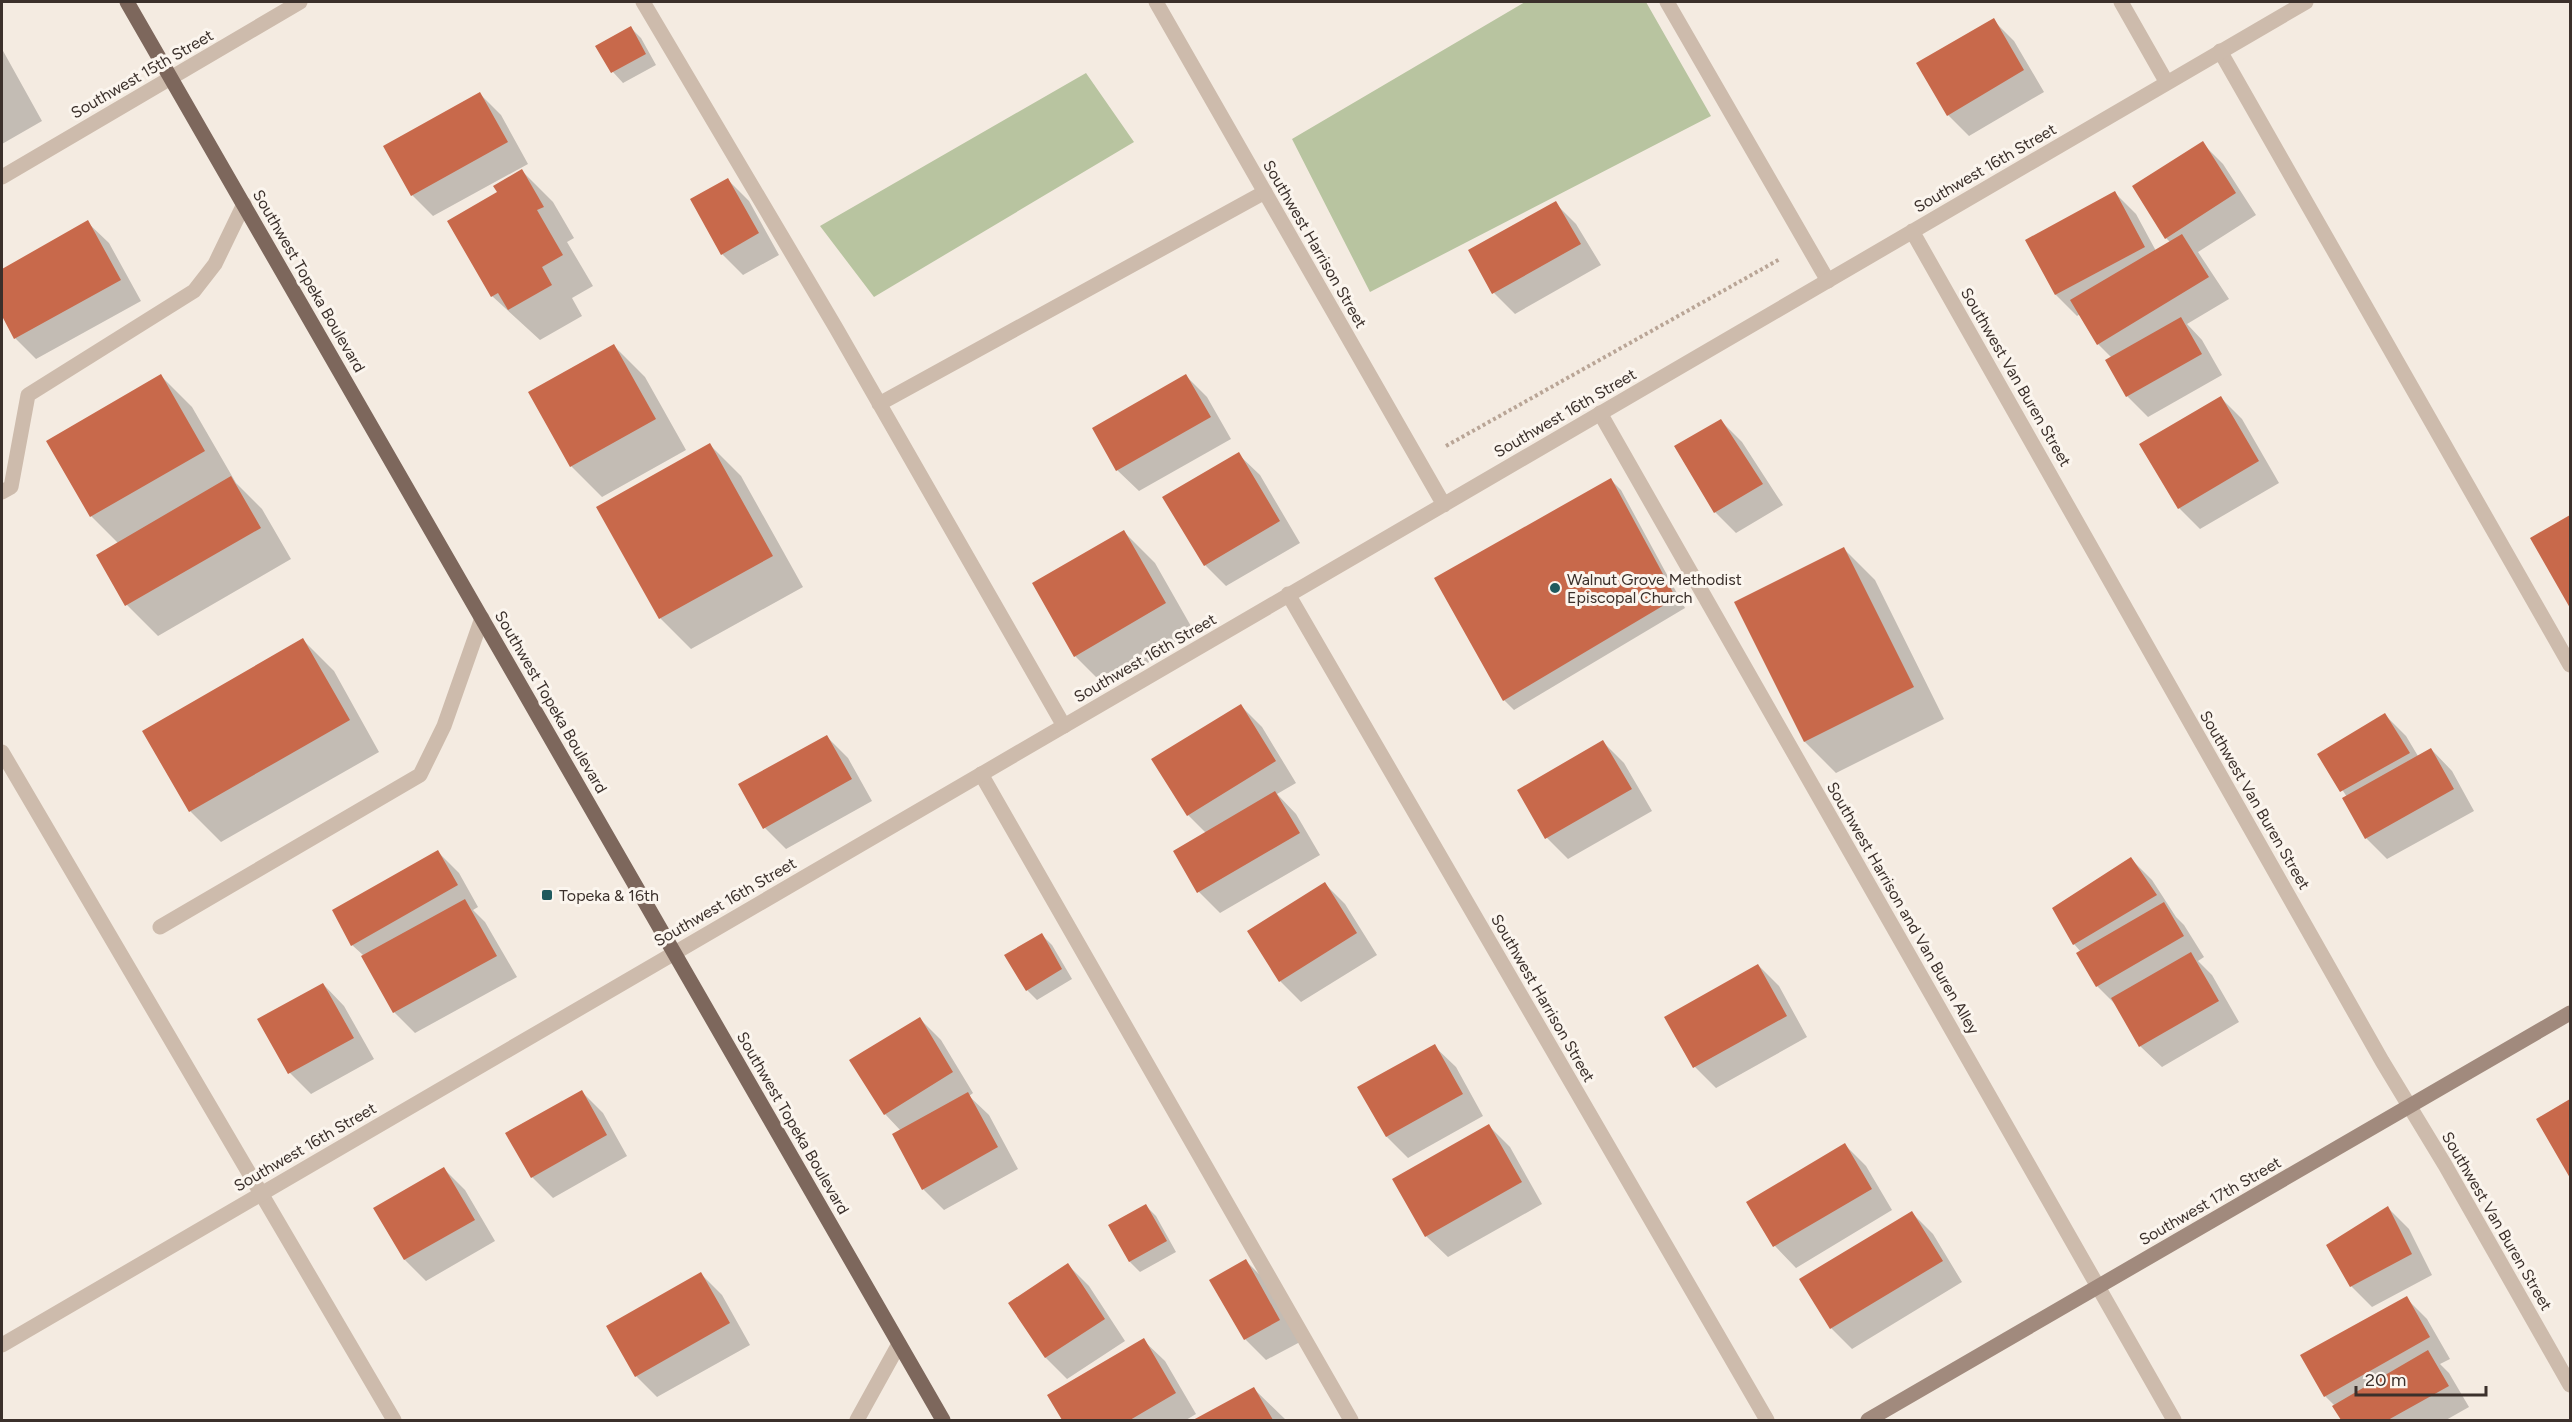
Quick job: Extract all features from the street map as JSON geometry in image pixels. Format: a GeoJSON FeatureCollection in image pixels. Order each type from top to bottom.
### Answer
{"type":"FeatureCollection","features":[{"type":"Feature","properties":{"kind":"main road","name":"Southwest Topeka Boulevard"},"geometry":{"type":"LineString","coordinates":[[127,2],[943,1420]]}},
{"type":"Feature","properties":{"kind":"main road","name":"Southwest 17th Street"},"geometry":{"type":"LineString","coordinates":[[1868,1420],[2571,1013]]}},
{"type":"Feature","properties":{"kind":"street","name":"Southwest 15th Street"},"geometry":{"type":"LineString","coordinates":[[2,177],[300,2]]}},
{"type":"Feature","properties":{"kind":"street"},"geometry":{"type":"LineString","coordinates":[[643,2],[879,404],[1064,726]]}},
{"type":"Feature","properties":{"kind":"street","name":"Southwest Harrison Street"},"geometry":{"type":"LineString","coordinates":[[1156,2],[1444,505]]}},
{"type":"Feature","properties":{"kind":"street"},"geometry":{"type":"LineString","coordinates":[[1667,2],[1828,281]]}},
{"type":"Feature","properties":{"kind":"street"},"geometry":{"type":"LineString","coordinates":[[2121,2],[2167,83]]}},
{"type":"Feature","properties":{"kind":"street","name":"Southwest 16th Street"},"geometry":{"type":"LineString","coordinates":[[2,1345],[2306,2]]}},
{"type":"Feature","properties":{"kind":"street"},"geometry":{"type":"LineString","coordinates":[[2220,51],[2571,665]]}},
{"type":"Feature","properties":{"kind":"street"},"geometry":{"type":"LineString","coordinates":[[879,404],[1265,192]]}},
{"type":"Feature","properties":{"kind":"street"},"geometry":{"type":"LineString","coordinates":[[2,492],[11,487],[28,395],[194,291],[215,264],[243,204]]}},
{"type":"Feature","properties":{"kind":"street","name":"Southwest Van Buren Street"},"geometry":{"type":"LineString","coordinates":[[1912,231],[2409,1107],[2571,1385]]}},
{"type":"Feature","properties":{"kind":"street","name":"Southwest Harrison and Van Buren Alley"},"geometry":{"type":"LineString","coordinates":[[1600,413],[2174,1420]]}},
{"type":"Feature","properties":{"kind":"street","name":"Southwest Harrison Street"},"geometry":{"type":"LineString","coordinates":[[1288,594],[1767,1420]]}},
{"type":"Feature","properties":{"kind":"street"},"geometry":{"type":"LineString","coordinates":[[159,927],[420,775],[444,726],[482,618]]}},
{"type":"Feature","properties":{"kind":"street"},"geometry":{"type":"LineString","coordinates":[[2,752],[394,1420]]}},
{"type":"Feature","properties":{"kind":"street"},"geometry":{"type":"LineString","coordinates":[[981,774],[1351,1420]]}},
{"type":"Feature","properties":{"kind":"street"},"geometry":{"type":"LineString","coordinates":[[857,1420],[899,1344]]}},
{"type":"Feature","properties":{"kind":"path"},"geometry":{"type":"LineString","coordinates":[[1419,461],[1807,244]]}},
{"type":"Feature","properties":{"kind":"green space"},"geometry":{"type":"Polygon","coordinates":[[[1525,2],[1646,2],[1711,116],[1370,292],[1292,139],[1525,2]]]}},
{"type":"Feature","properties":{"kind":"green space"},"geometry":{"type":"Polygon","coordinates":[[[1086,73],[1134,142],[874,297],[820,226],[1086,73]]]}},
{"type":"Feature","properties":{"kind":"building"},"geometry":{"type":"Polygon","coordinates":[[[1994,18],[2024,70],[1947,116],[1916,63],[1994,18]]]}},
{"type":"Feature","properties":{"kind":"building"},"geometry":{"type":"Polygon","coordinates":[[[631,26],[646,54],[611,73],[595,46],[631,26]]]}},
{"type":"Feature","properties":{"kind":"building"},"geometry":{"type":"Polygon","coordinates":[[[480,92],[508,142],[411,196],[383,146],[480,92]]]}},
{"type":"Feature","properties":{"kind":"building"},"geometry":{"type":"Polygon","coordinates":[[[2203,141],[2236,193],[2165,239],[2132,186],[2203,141]]]}},
{"type":"Feature","properties":{"kind":"building"},"geometry":{"type":"Polygon","coordinates":[[[522,169],[544,207],[537,210],[563,255],[542,267],[552,285],[508,310],[498,293],[491,297],[447,221],[497,192],[493,186],[522,169]]]}},
{"type":"Feature","properties":{"kind":"building"},"geometry":{"type":"Polygon","coordinates":[[[728,178],[759,233],[721,255],[690,199],[728,178]]]}},
{"type":"Feature","properties":{"kind":"building"},"geometry":{"type":"Polygon","coordinates":[[[2115,191],[2145,247],[2055,295],[2025,240],[2115,191]]]}},
{"type":"Feature","properties":{"kind":"building"},"geometry":{"type":"Polygon","coordinates":[[[1556,201],[1581,244],[1492,294],[1468,250],[1556,201]]]}},
{"type":"Feature","properties":{"kind":"building"},"geometry":{"type":"Polygon","coordinates":[[[88,220],[121,280],[14,339],[2,316],[2,269],[88,220]]]}},
{"type":"Feature","properties":{"kind":"building"},"geometry":{"type":"Polygon","coordinates":[[[2182,234],[2209,277],[2097,345],[2070,300],[2182,234]]]}},
{"type":"Feature","properties":{"kind":"building"},"geometry":{"type":"Polygon","coordinates":[[[2181,317],[2202,354],[2126,397],[2105,360],[2181,317]]]}},
{"type":"Feature","properties":{"kind":"building"},"geometry":{"type":"Polygon","coordinates":[[[614,344],[656,419],[570,467],[528,392],[614,344]]]}},
{"type":"Feature","properties":{"kind":"building"},"geometry":{"type":"Polygon","coordinates":[[[161,374],[205,451],[90,517],[46,441],[161,374]]]}},
{"type":"Feature","properties":{"kind":"building"},"geometry":{"type":"Polygon","coordinates":[[[1186,374],[1211,417],[1116,471],[1092,428],[1186,374]]]}},
{"type":"Feature","properties":{"kind":"building"},"geometry":{"type":"Polygon","coordinates":[[[2221,396],[2259,461],[2178,509],[2139,444],[2221,396]]]}},
{"type":"Feature","properties":{"kind":"building"},"geometry":{"type":"Polygon","coordinates":[[[1721,419],[1763,484],[1714,513],[1674,446],[1721,419]]]}},
{"type":"Feature","properties":{"kind":"building"},"geometry":{"type":"Polygon","coordinates":[[[710,443],[773,556],[659,619],[596,507],[710,443]]]}},
{"type":"Feature","properties":{"kind":"building"},"geometry":{"type":"Polygon","coordinates":[[[1239,452],[1280,521],[1204,566],[1162,497],[1239,452]]]}},
{"type":"Feature","properties":{"kind":"building"},"geometry":{"type":"Polygon","coordinates":[[[231,476],[261,528],[125,606],[96,555],[231,476]]]}},
{"type":"Feature","properties":{"kind":"building","name":"Walnut Grove Methodist Episcopal Church"},"geometry":{"type":"Polygon","coordinates":[[[1611,478],[1676,598],[1503,701],[1434,578],[1611,478]]]}},
{"type":"Feature","properties":{"kind":"building"},"geometry":{"type":"Polygon","coordinates":[[[2570,515],[2570,608],[2530,538],[2570,515]]]}},
{"type":"Feature","properties":{"kind":"building"},"geometry":{"type":"Polygon","coordinates":[[[1124,530],[1166,603],[1074,657],[1032,583],[1124,530]]]}},
{"type":"Feature","properties":{"kind":"building"},"geometry":{"type":"Polygon","coordinates":[[[1844,547],[1914,687],[1804,742],[1734,602],[1844,547]]]}},
{"type":"Feature","properties":{"kind":"building"},"geometry":{"type":"Polygon","coordinates":[[[303,638],[350,720],[189,812],[142,731],[303,638]]]}},
{"type":"Feature","properties":{"kind":"building"},"geometry":{"type":"Polygon","coordinates":[[[1241,704],[1276,761],[1187,816],[1151,759],[1241,704]]]}},
{"type":"Feature","properties":{"kind":"building"},"geometry":{"type":"Polygon","coordinates":[[[2385,713],[2410,753],[2340,792],[2317,754],[2385,713]]]}},
{"type":"Feature","properties":{"kind":"building"},"geometry":{"type":"Polygon","coordinates":[[[827,735],[852,779],[763,829],[738,784],[827,735]]]}},
{"type":"Feature","properties":{"kind":"building"},"geometry":{"type":"Polygon","coordinates":[[[1603,740],[1632,789],[1545,839],[1517,790],[1603,740]]]}},
{"type":"Feature","properties":{"kind":"building"},"geometry":{"type":"Polygon","coordinates":[[[2431,748],[2454,789],[2365,839],[2342,798],[2431,748]]]}},
{"type":"Feature","properties":{"kind":"building"},"geometry":{"type":"Polygon","coordinates":[[[1275,791],[1300,833],[1197,893],[1173,851],[1275,791]]]}},
{"type":"Feature","properties":{"kind":"building"},"geometry":{"type":"Polygon","coordinates":[[[438,850],[458,885],[351,946],[332,910],[438,850]]]}},
{"type":"Feature","properties":{"kind":"building"},"geometry":{"type":"Polygon","coordinates":[[[2131,857],[2157,895],[2073,945],[2052,908],[2131,857]]]}},
{"type":"Feature","properties":{"kind":"building"},"geometry":{"type":"Polygon","coordinates":[[[1325,882],[1357,933],[1279,982],[1247,931],[1325,882]]]}},
{"type":"Feature","properties":{"kind":"building"},"geometry":{"type":"Polygon","coordinates":[[[465,899],[497,956],[393,1013],[361,956],[465,899]]]}},
{"type":"Feature","properties":{"kind":"building"},"geometry":{"type":"Polygon","coordinates":[[[2164,902],[2184,936],[2096,987],[2076,953],[2164,902]]]}},
{"type":"Feature","properties":{"kind":"building"},"geometry":{"type":"Polygon","coordinates":[[[1042,933],[1062,969],[1026,991],[1004,955],[1042,933]]]}},
{"type":"Feature","properties":{"kind":"building"},"geometry":{"type":"Polygon","coordinates":[[[2191,952],[2219,1001],[2139,1047],[2111,998],[2191,952]]]}},
{"type":"Feature","properties":{"kind":"building"},"geometry":{"type":"Polygon","coordinates":[[[1758,964],[1787,1016],[1693,1068],[1664,1017],[1758,964]]]}},
{"type":"Feature","properties":{"kind":"building"},"geometry":{"type":"Polygon","coordinates":[[[323,983],[354,1038],[288,1074],[257,1019],[323,983]]]}},
{"type":"Feature","properties":{"kind":"building"},"geometry":{"type":"Polygon","coordinates":[[[920,1017],[953,1072],[884,1115],[849,1060],[920,1017]]]}},
{"type":"Feature","properties":{"kind":"building"},"geometry":{"type":"Polygon","coordinates":[[[1435,1044],[1463,1094],[1386,1137],[1357,1087],[1435,1044]]]}},
{"type":"Feature","properties":{"kind":"building"},"geometry":{"type":"Polygon","coordinates":[[[582,1090],[607,1135],[531,1178],[505,1133],[582,1090]]]}},
{"type":"Feature","properties":{"kind":"building"},"geometry":{"type":"Polygon","coordinates":[[[968,1092],[998,1147],[922,1190],[892,1134],[968,1092]]]}},
{"type":"Feature","properties":{"kind":"building"},"geometry":{"type":"Polygon","coordinates":[[[2570,1099],[2570,1178],[2536,1119],[2570,1099]]]}},
{"type":"Feature","properties":{"kind":"building"},"geometry":{"type":"Polygon","coordinates":[[[1489,1124],[1522,1182],[1425,1237],[1392,1179],[1489,1124]]]}},
{"type":"Feature","properties":{"kind":"building"},"geometry":{"type":"Polygon","coordinates":[[[1845,1143],[1872,1189],[1773,1247],[1746,1202],[1845,1143]]]}},
{"type":"Feature","properties":{"kind":"building"},"geometry":{"type":"Polygon","coordinates":[[[444,1167],[475,1220],[404,1260],[373,1208],[444,1167]]]}},
{"type":"Feature","properties":{"kind":"building"},"geometry":{"type":"Polygon","coordinates":[[[1146,1204],[1167,1241],[1129,1262],[1108,1225],[1146,1204]]]}},
{"type":"Feature","properties":{"kind":"building"},"geometry":{"type":"Polygon","coordinates":[[[2388,1206],[2412,1254],[2350,1287],[2326,1245],[2388,1206]]]}},
{"type":"Feature","properties":{"kind":"building"},"geometry":{"type":"Polygon","coordinates":[[[1912,1211],[1943,1261],[1830,1329],[1799,1279],[1912,1211]]]}},
{"type":"Feature","properties":{"kind":"building"},"geometry":{"type":"Polygon","coordinates":[[[1246,1259],[1280,1320],[1244,1340],[1209,1280],[1246,1259]]]}},
{"type":"Feature","properties":{"kind":"building"},"geometry":{"type":"Polygon","coordinates":[[[1068,1263],[1105,1319],[1045,1358],[1008,1303],[1068,1263]]]}},
{"type":"Feature","properties":{"kind":"building"},"geometry":{"type":"Polygon","coordinates":[[[701,1272],[730,1323],[635,1377],[606,1326],[701,1272]]]}},
{"type":"Feature","properties":{"kind":"building"},"geometry":{"type":"Polygon","coordinates":[[[2407,1296],[2430,1337],[2324,1397],[2300,1355],[2407,1296]]]}},
{"type":"Feature","properties":{"kind":"building"},"geometry":{"type":"Polygon","coordinates":[[[1144,1338],[1176,1393],[1130,1420],[1062,1420],[1047,1395],[1144,1338]]]}},
{"type":"Feature","properties":{"kind":"building"},"geometry":{"type":"Polygon","coordinates":[[[2428,1350],[2449,1386],[2388,1420],[2341,1420],[2332,1406],[2428,1350]]]}},
{"type":"Feature","properties":{"kind":"building"},"geometry":{"type":"Polygon","coordinates":[[[1254,1387],[1273,1420],[1193,1420],[1254,1387]]]}},
{"type":"Feature","properties":{"kind":"place","name":"Walnut Grove Methodist Episcopal Church"},"geometry":{"type":"Point","coordinates":[1555,588]}},
{"type":"Feature","properties":{"kind":"place","name":"Topeka & 16th"},"geometry":{"type":"Point","coordinates":[547,895]}}]}
